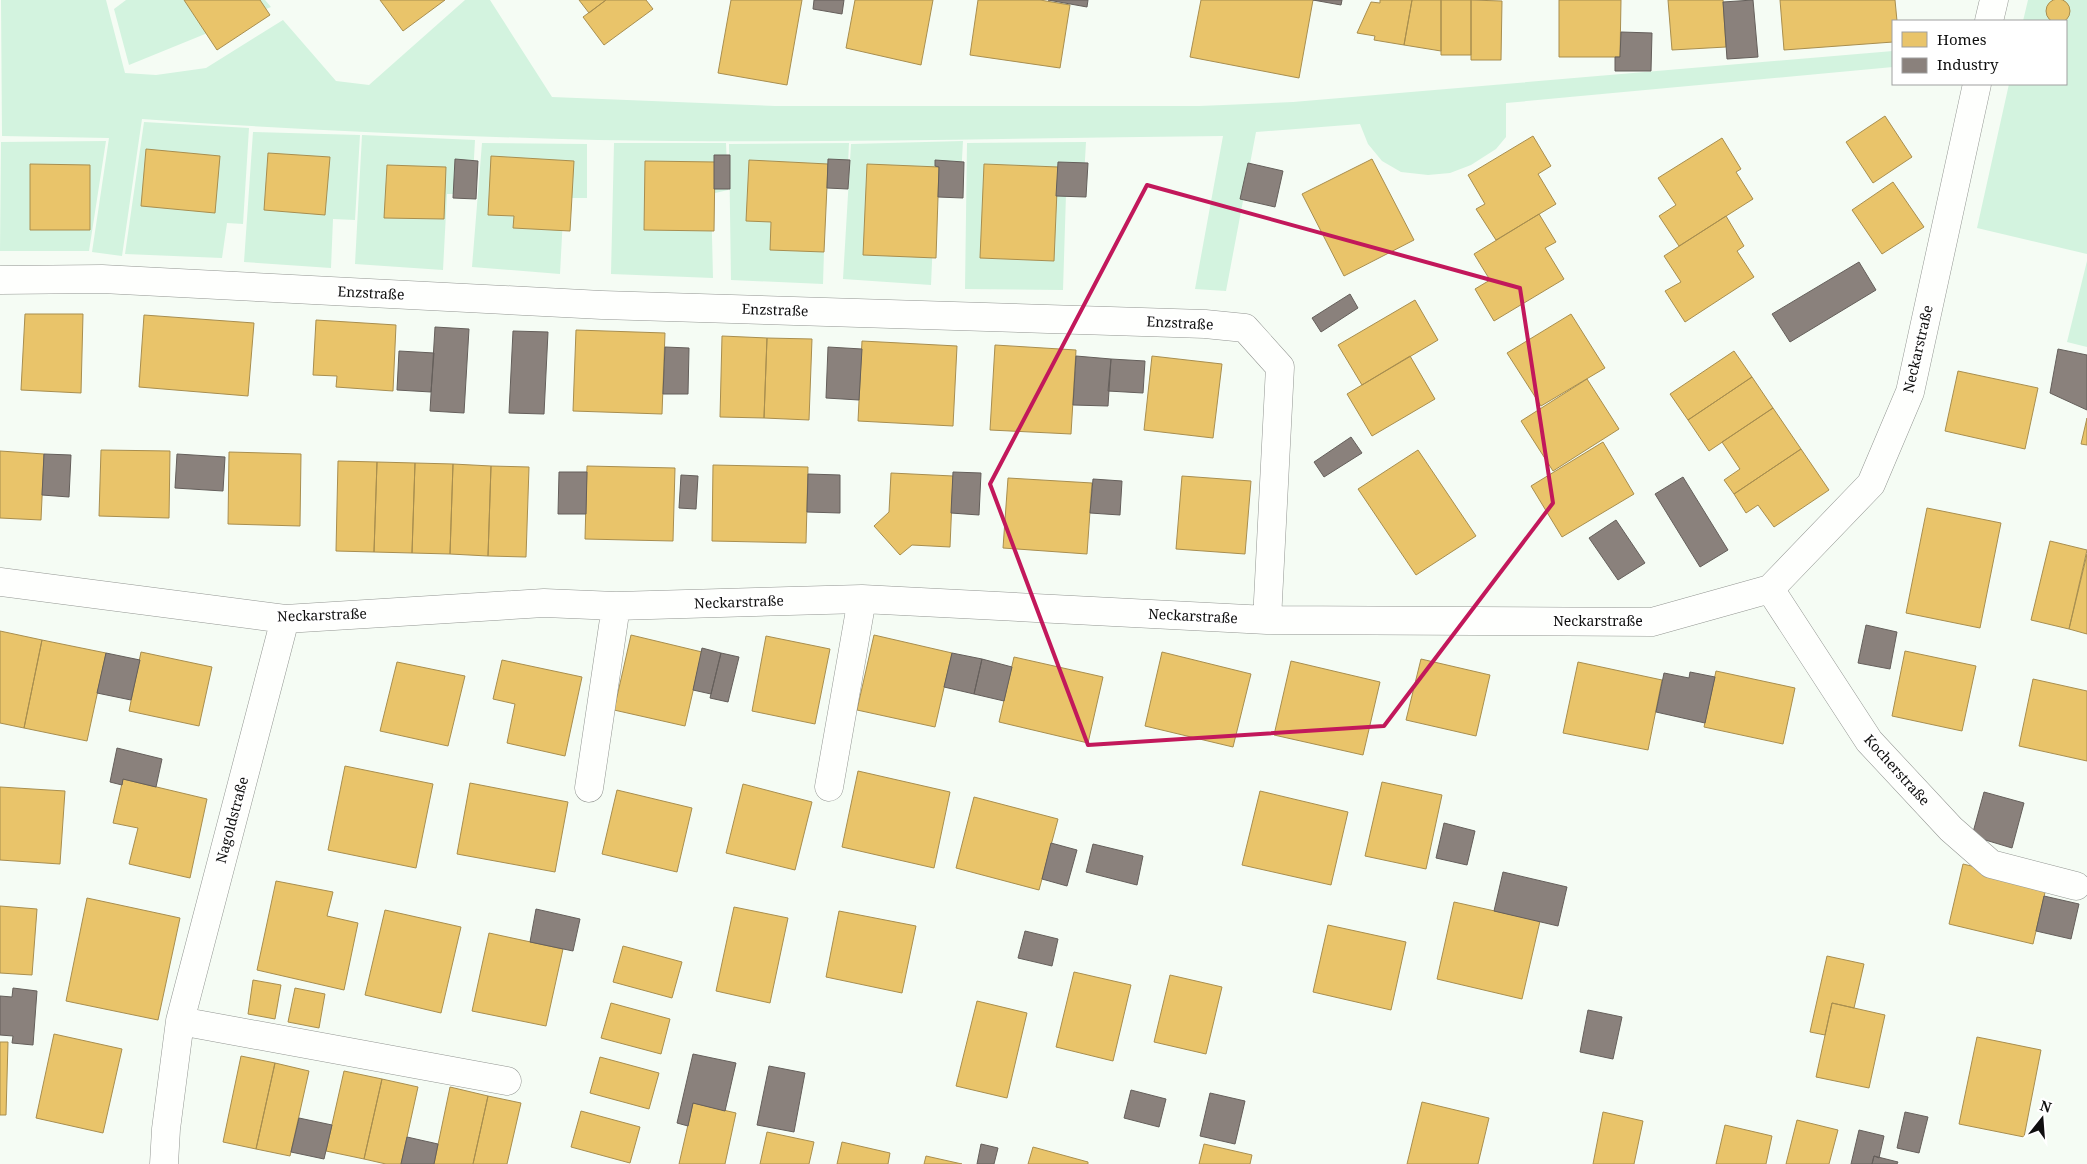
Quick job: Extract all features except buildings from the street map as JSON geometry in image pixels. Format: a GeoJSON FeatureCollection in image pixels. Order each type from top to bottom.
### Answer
{"type":"FeatureCollection","features":[{"type":"Feature","properties":{"kind":"street"},"geometry":{"type":"LineString","coordinates":[[1990,20],[1994,0]]}},
{"type":"Feature","properties":{"kind":"street","name":"Neckarstraße"},"geometry":{"type":"LineString","coordinates":[[0,582],[285,619],[544,604],[616,606],[862,599],[1267,620],[1652,622],[1770,589],[1871,484],[1910,392],[1977,85]]}},
{"type":"Feature","properties":{"kind":"street","name":"Enzstraße"},"geometry":{"type":"LineString","coordinates":[[0,280],[102,279],[602,304],[1206,324],[1244,328],[1280,366],[1267,620]]}},
{"type":"Feature","properties":{"kind":"street","name":"Kocherstraße"},"geometry":{"type":"LineString","coordinates":[[1770,589],[1869,741],[1951,829],[1991,864],[2076,886]]}},
{"type":"Feature","properties":{"kind":"street"},"geometry":{"type":"LineString","coordinates":[[829,787],[862,599]]}},
{"type":"Feature","properties":{"kind":"street"},"geometry":{"type":"LineString","coordinates":[[588,788],[616,606]]}},
{"type":"Feature","properties":{"kind":"street","name":"Nagoldstraße"},"geometry":{"type":"LineString","coordinates":[[164,1164],[166,1129],[180,1021],[285,619]]}},
{"type":"Feature","properties":{"kind":"street"},"geometry":{"type":"LineString","coordinates":[[180,1021],[507,1081]]}},
{"type":"Feature","properties":{"kind":"highlighted area"},"geometry":{"type":"Polygon","coordinates":[[[1147,185],[1520,288],[1553,503],[1384,726],[1088,745],[990,484],[1147,185]]]}},
{"type":"Feature","properties":{"kind":"green space"},"geometry":{"type":"Polygon","coordinates":[[[1,0],[106,0],[125,73],[156,75],[206,68],[283,20],[336,81],[369,85],[465,0],[490,0],[552,97],[775,106],[1199,106],[1293,102],[1892,51],[1892,67],[1506,103],[1506,137],[1496,149],[1471,165],[1450,173],[1428,175],[1401,172],[1382,161],[1368,144],[1360,124],[1256,132],[1226,291],[1195,289],[1223,136],[833,141],[598,140],[370,132],[142,119],[122,256],[92,252],[109,138],[2,136],[1,0]]]}},
{"type":"Feature","properties":{"kind":"green space"},"geometry":{"type":"Polygon","coordinates":[[[126,0],[265,0],[271,7],[129,65],[114,9],[126,0]]]}},
{"type":"Feature","properties":{"kind":"green space"},"geometry":{"type":"Polygon","coordinates":[[[2028,0],[2087,0],[2087,254],[1977,228],[2009,85],[2067,85],[2067,20],[2023,20],[2028,0]]]}},
{"type":"Feature","properties":{"kind":"green space"},"geometry":{"type":"Polygon","coordinates":[[[144,122],[249,128],[243,224],[227,223],[222,258],[125,254],[144,122]]]}},
{"type":"Feature","properties":{"kind":"green space"},"geometry":{"type":"Polygon","coordinates":[[[253,132],[360,135],[355,220],[333,219],[331,268],[244,262],[253,132]]]}},
{"type":"Feature","properties":{"kind":"green space"},"geometry":{"type":"Polygon","coordinates":[[[362,135],[475,140],[472,194],[447,194],[443,270],[355,264],[362,135]]]}},
{"type":"Feature","properties":{"kind":"green space"},"geometry":{"type":"Polygon","coordinates":[[[106,141],[89,251],[0,251],[1,142],[106,141]]]}},
{"type":"Feature","properties":{"kind":"green space"},"geometry":{"type":"Polygon","coordinates":[[[963,141],[960,195],[935,195],[931,285],[843,279],[851,144],[963,141]]]}},
{"type":"Feature","properties":{"kind":"green space"},"geometry":{"type":"Polygon","coordinates":[[[1086,142],[1083,195],[1066,194],[1063,290],[965,289],[967,143],[1086,142]]]}},
{"type":"Feature","properties":{"kind":"green space"},"geometry":{"type":"Polygon","coordinates":[[[482,143],[587,144],[587,198],[564,198],[560,274],[472,267],[482,143]]]}},
{"type":"Feature","properties":{"kind":"green space"},"geometry":{"type":"Polygon","coordinates":[[[614,143],[726,143],[728,190],[711,194],[713,278],[611,274],[614,143]]]}},
{"type":"Feature","properties":{"kind":"green space"},"geometry":{"type":"Polygon","coordinates":[[[849,143],[847,186],[826,186],[823,284],[731,280],[729,144],[849,143]]]}},
{"type":"Feature","properties":{"kind":"green space"},"geometry":{"type":"Polygon","coordinates":[[[2087,261],[2087,347],[2067,342],[2087,261]]]}}]}
